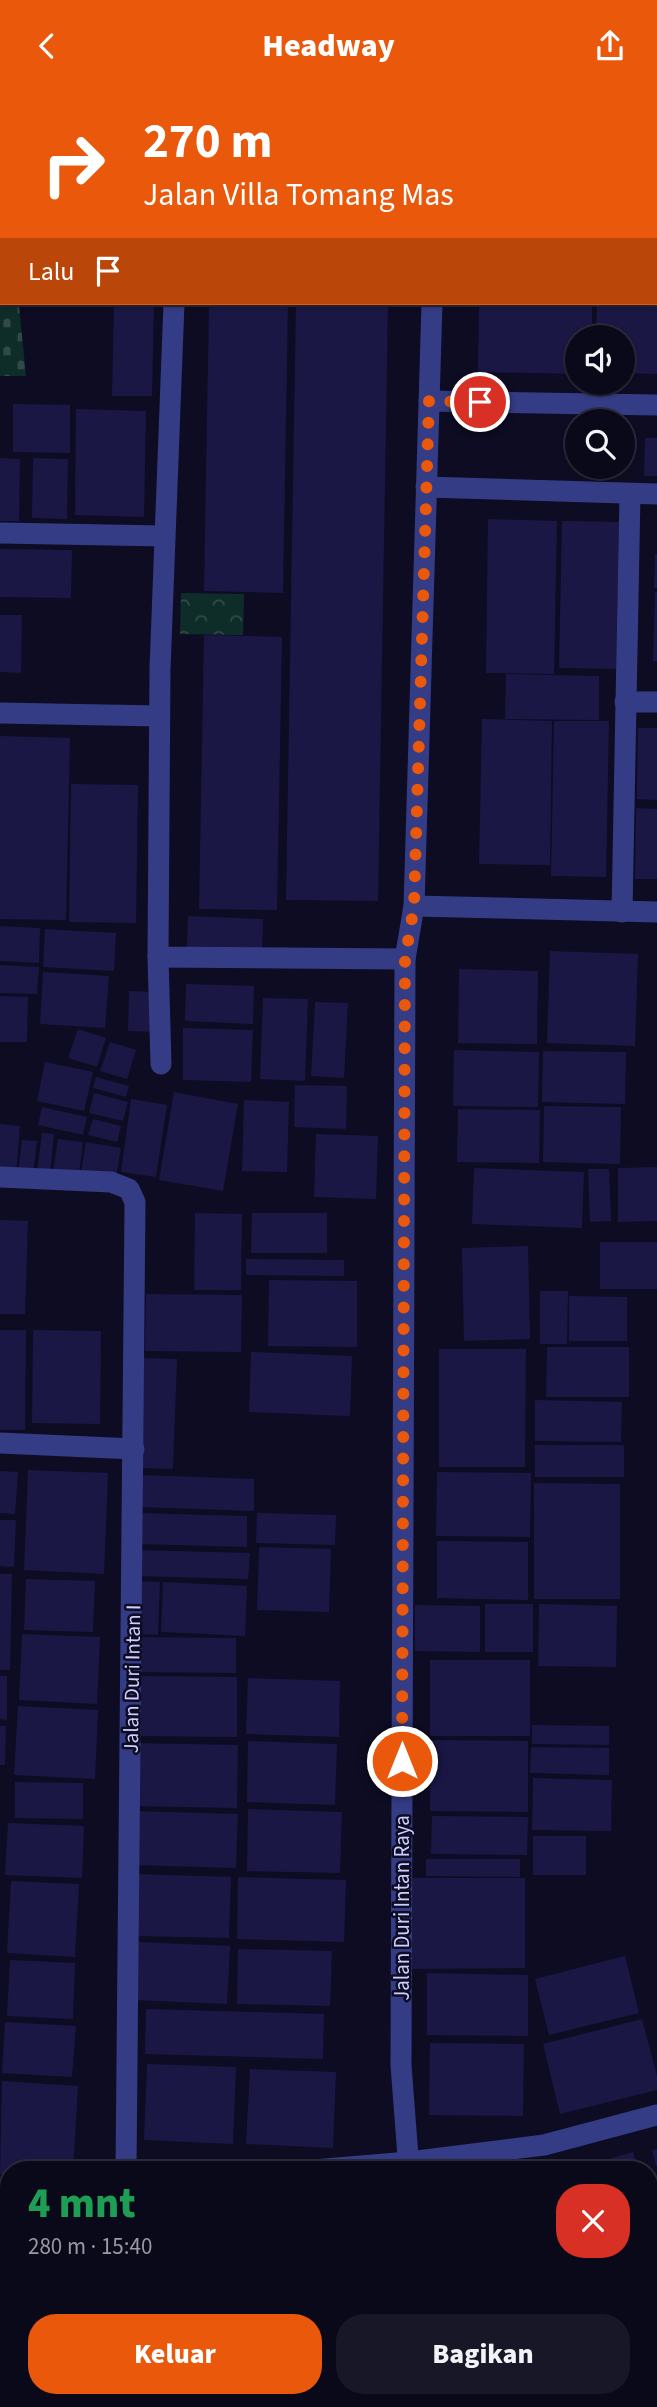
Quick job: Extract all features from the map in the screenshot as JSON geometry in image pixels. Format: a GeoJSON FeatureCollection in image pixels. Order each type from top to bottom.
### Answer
{"type":"FeatureCollection","features":[{"type":"Feature","properties":{"kind":"street"},"geometry":{"type":"LineString","coordinates":[[161,1064],[158,957],[159,716],[174,305]]}},
{"type":"Feature","properties":{"kind":"street","name":"Jalan Duri Intan Raya"},"geometry":{"type":"LineString","coordinates":[[409,2161],[401,2065],[405,959],[414,906],[432,305]]}},
{"type":"Feature","properties":{"kind":"street"},"geometry":{"type":"LineString","coordinates":[[429,401],[657,405]]}},
{"type":"Feature","properties":{"kind":"street"},"geometry":{"type":"LineString","coordinates":[[426,487],[657,494]]}},
{"type":"Feature","properties":{"kind":"street"},"geometry":{"type":"LineString","coordinates":[[622,912],[630,494]]}},
{"type":"Feature","properties":{"kind":"street"},"geometry":{"type":"LineString","coordinates":[[0,533],[164,536]]}},
{"type":"Feature","properties":{"kind":"street"},"geometry":{"type":"LineString","coordinates":[[625,702],[657,702]]}},
{"type":"Feature","properties":{"kind":"street"},"geometry":{"type":"LineString","coordinates":[[0,713],[159,716]]}},
{"type":"Feature","properties":{"kind":"street"},"geometry":{"type":"LineString","coordinates":[[414,906],[657,912]]}},
{"type":"Feature","properties":{"kind":"street"},"geometry":{"type":"LineString","coordinates":[[158,957],[405,959]]}},
{"type":"Feature","properties":{"kind":"street","name":"Jalan Duri Intan I"},"geometry":{"type":"LineString","coordinates":[[0,1177],[111,1182],[129,1189],[135,1202],[126,2161]]}},
{"type":"Feature","properties":{"kind":"street"},"geometry":{"type":"LineString","coordinates":[[0,1443],[134,1449]]}},
{"type":"Feature","properties":{"kind":"street"},"geometry":{"type":"LineString","coordinates":[[440,2161],[544,2144],[657,2115]]}},
{"type":"Feature","properties":{"kind":"green space"},"geometry":{"type":"Polygon","coordinates":[[[0,305],[21,305],[19,306],[26,376],[0,376],[0,305]]]}},
{"type":"Feature","properties":{"kind":"green space"},"geometry":{"type":"Polygon","coordinates":[[[181,593],[244,594],[243,635],[180,634],[181,593]]]}},
{"type":"Feature","properties":{"kind":"building"},"geometry":{"type":"Polygon","coordinates":[[[114,305],[154,305],[152,396],[112,396],[114,305]]]}},
{"type":"Feature","properties":{"kind":"building"},"geometry":{"type":"Polygon","coordinates":[[[209,305],[288,305],[283,593],[204,591],[209,305]]]}},
{"type":"Feature","properties":{"kind":"building"},"geometry":{"type":"Polygon","coordinates":[[[296,305],[388,305],[378,901],[286,900],[296,305]]]}},
{"type":"Feature","properties":{"kind":"building"},"geometry":{"type":"Polygon","coordinates":[[[479,305],[592,305],[592,325],[565,325],[565,374],[478,372],[479,305]]]}},
{"type":"Feature","properties":{"kind":"building"},"geometry":{"type":"Polygon","coordinates":[[[597,305],[657,305],[657,374],[635,373],[635,325],[596,325],[597,305]]]}},
{"type":"Feature","properties":{"kind":"building"},"geometry":{"type":"Polygon","coordinates":[[[13,404],[70,405],[70,453],[13,452],[13,404]]]}},
{"type":"Feature","properties":{"kind":"building"},"geometry":{"type":"Polygon","coordinates":[[[76,409],[146,411],[144,517],[75,515],[76,409]]]}},
{"type":"Feature","properties":{"kind":"building"},"geometry":{"type":"Polygon","coordinates":[[[645,438],[657,438],[657,476],[644,476],[645,438]]]}},
{"type":"Feature","properties":{"kind":"building"},"geometry":{"type":"Polygon","coordinates":[[[0,458],[20,459],[19,521],[0,521],[0,458]]]}},
{"type":"Feature","properties":{"kind":"building"},"geometry":{"type":"Polygon","coordinates":[[[33,458],[68,459],[67,519],[32,518],[33,458]]]}},
{"type":"Feature","properties":{"kind":"building"},"geometry":{"type":"Polygon","coordinates":[[[488,519],[557,521],[554,674],[486,673],[488,519]]]}},
{"type":"Feature","properties":{"kind":"building"},"geometry":{"type":"Polygon","coordinates":[[[562,521],[619,522],[616,669],[559,668],[562,521]]]}},
{"type":"Feature","properties":{"kind":"building"},"geometry":{"type":"Polygon","coordinates":[[[0,549],[72,550],[71,598],[0,597],[0,549]]]}},
{"type":"Feature","properties":{"kind":"building"},"geometry":{"type":"Polygon","coordinates":[[[657,554],[657,588],[654,588],[657,554]]]}},
{"type":"Feature","properties":{"kind":"building"},"geometry":{"type":"Polygon","coordinates":[[[655,592],[657,661],[653,661],[655,592]]]}},
{"type":"Feature","properties":{"kind":"building"},"geometry":{"type":"Polygon","coordinates":[[[0,615],[22,615],[21,673],[0,672],[0,615]]]}},
{"type":"Feature","properties":{"kind":"building"},"geometry":{"type":"Polygon","coordinates":[[[204,635],[282,637],[277,910],[199,909],[204,635]]]}},
{"type":"Feature","properties":{"kind":"building"},"geometry":{"type":"Polygon","coordinates":[[[506,674],[599,676],[599,720],[505,719],[506,674]]]}},
{"type":"Feature","properties":{"kind":"building"},"geometry":{"type":"Polygon","coordinates":[[[482,719],[552,721],[550,865],[479,864],[482,719]]]}},
{"type":"Feature","properties":{"kind":"building"},"geometry":{"type":"Polygon","coordinates":[[[554,721],[609,721],[606,877],[551,876],[554,721]]]}},
{"type":"Feature","properties":{"kind":"building"},"geometry":{"type":"Polygon","coordinates":[[[638,728],[657,728],[657,800],[637,799],[638,728]]]}},
{"type":"Feature","properties":{"kind":"building"},"geometry":{"type":"Polygon","coordinates":[[[0,736],[70,738],[66,920],[0,919],[0,736]]]}},
{"type":"Feature","properties":{"kind":"building"},"geometry":{"type":"Polygon","coordinates":[[[71,784],[138,785],[136,923],[69,922],[71,784]]]}},
{"type":"Feature","properties":{"kind":"building"},"geometry":{"type":"Polygon","coordinates":[[[636,808],[657,809],[657,879],[635,879],[636,808]]]}},
{"type":"Feature","properties":{"kind":"building"},"geometry":{"type":"Polygon","coordinates":[[[188,916],[263,919],[262,952],[187,949],[188,916]]]}},
{"type":"Feature","properties":{"kind":"building"},"geometry":{"type":"Polygon","coordinates":[[[0,926],[40,928],[39,963],[0,961],[0,926]]]}},
{"type":"Feature","properties":{"kind":"building"},"geometry":{"type":"Polygon","coordinates":[[[45,929],[116,933],[114,971],[43,967],[45,929]]]}},
{"type":"Feature","properties":{"kind":"building"},"geometry":{"type":"Polygon","coordinates":[[[550,951],[638,954],[635,1046],[547,1043],[550,951]]]}},
{"type":"Feature","properties":{"kind":"building"},"geometry":{"type":"Polygon","coordinates":[[[0,965],[39,967],[37,994],[0,993],[0,965]]]}},
{"type":"Feature","properties":{"kind":"building"},"geometry":{"type":"Polygon","coordinates":[[[459,969],[538,971],[537,1044],[458,1043],[459,969]]]}},
{"type":"Feature","properties":{"kind":"building"},"geometry":{"type":"Polygon","coordinates":[[[43,972],[109,976],[105,1028],[40,1024],[43,972]]]}},
{"type":"Feature","properties":{"kind":"building"},"geometry":{"type":"Polygon","coordinates":[[[186,984],[254,986],[253,1024],[185,1021],[186,984]]]}},
{"type":"Feature","properties":{"kind":"building"},"geometry":{"type":"Polygon","coordinates":[[[129,991],[157,992],[156,1032],[128,1031],[129,991]]]}},
{"type":"Feature","properties":{"kind":"building"},"geometry":{"type":"Polygon","coordinates":[[[0,996],[28,997],[27,1042],[0,1042],[0,996]]]}},
{"type":"Feature","properties":{"kind":"building"},"geometry":{"type":"Polygon","coordinates":[[[263,998],[308,999],[305,1081],[260,1079],[263,998]]]}},
{"type":"Feature","properties":{"kind":"building"},"geometry":{"type":"Polygon","coordinates":[[[315,1002],[348,1003],[344,1078],[311,1076],[315,1002]]]}},
{"type":"Feature","properties":{"kind":"building"},"geometry":{"type":"Polygon","coordinates":[[[183,1028],[253,1030],[251,1082],[183,1080],[183,1028]]]}},
{"type":"Feature","properties":{"kind":"building"},"geometry":{"type":"Polygon","coordinates":[[[78,1029],[106,1038],[97,1067],[68,1058],[78,1029]]]}},
{"type":"Feature","properties":{"kind":"building"},"geometry":{"type":"Polygon","coordinates":[[[110,1042],[136,1050],[127,1079],[100,1071],[110,1042]]]}},
{"type":"Feature","properties":{"kind":"building"},"geometry":{"type":"Polygon","coordinates":[[[454,1050],[539,1052],[538,1107],[453,1106],[454,1050]]]}},
{"type":"Feature","properties":{"kind":"building"},"geometry":{"type":"Polygon","coordinates":[[[543,1051],[626,1052],[625,1104],[542,1102],[543,1051]]]}},
{"type":"Feature","properties":{"kind":"building"},"geometry":{"type":"Polygon","coordinates":[[[45,1062],[93,1072],[84,1111],[37,1101],[45,1062]]]}},
{"type":"Feature","properties":{"kind":"building"},"geometry":{"type":"Polygon","coordinates":[[[96,1077],[129,1086],[126,1097],[93,1088],[96,1077]]]}},
{"type":"Feature","properties":{"kind":"building"},"geometry":{"type":"Polygon","coordinates":[[[295,1085],[347,1086],[346,1129],[294,1127],[295,1085]]]}},
{"type":"Feature","properties":{"kind":"building"},"geometry":{"type":"Polygon","coordinates":[[[174,1092],[238,1104],[223,1191],[159,1180],[174,1092]]]}},
{"type":"Feature","properties":{"kind":"building"},"geometry":{"type":"Polygon","coordinates":[[[94,1093],[128,1102],[123,1121],[89,1113],[94,1093]]]}},
{"type":"Feature","properties":{"kind":"building"},"geometry":{"type":"Polygon","coordinates":[[[131,1099],[167,1105],[156,1177],[121,1172],[131,1099]]]}},
{"type":"Feature","properties":{"kind":"building"},"geometry":{"type":"Polygon","coordinates":[[[244,1100],[289,1102],[287,1172],[242,1171],[244,1100]]]}},
{"type":"Feature","properties":{"kind":"building"},"geometry":{"type":"Polygon","coordinates":[[[544,1106],[621,1107],[620,1164],[543,1162],[544,1106]]]}},
{"type":"Feature","properties":{"kind":"building"},"geometry":{"type":"Polygon","coordinates":[[[42,1107],[87,1117],[83,1135],[38,1125],[42,1107]]]}},
{"type":"Feature","properties":{"kind":"building"},"geometry":{"type":"Polygon","coordinates":[[[458,1109],[540,1110],[539,1163],[457,1162],[458,1109]]]}},
{"type":"Feature","properties":{"kind":"building"},"geometry":{"type":"Polygon","coordinates":[[[93,1119],[121,1126],[117,1142],[88,1135],[93,1119]]]}},
{"type":"Feature","properties":{"kind":"building"},"geometry":{"type":"Polygon","coordinates":[[[0,1124],[20,1126],[16,1175],[0,1174],[0,1124]]]}},
{"type":"Feature","properties":{"kind":"building"},"geometry":{"type":"Polygon","coordinates":[[[42,1133],[54,1134],[50,1174],[37,1172],[42,1133]]]}},
{"type":"Feature","properties":{"kind":"building"},"geometry":{"type":"Polygon","coordinates":[[[316,1134],[378,1136],[376,1199],[314,1197],[316,1134]]]}},
{"type":"Feature","properties":{"kind":"building"},"geometry":{"type":"Polygon","coordinates":[[[58,1139],[83,1142],[79,1174],[53,1171],[58,1139]]]}},
{"type":"Feature","properties":{"kind":"building"},"geometry":{"type":"Polygon","coordinates":[[[22,1140],[37,1141],[33,1175],[18,1173],[22,1140]]]}},
{"type":"Feature","properties":{"kind":"building"},"geometry":{"type":"Polygon","coordinates":[[[86,1142],[121,1148],[116,1177],[81,1171],[86,1142]]]}},
{"type":"Feature","properties":{"kind":"building"},"geometry":{"type":"Polygon","coordinates":[[[657,1167],[657,1221],[618,1222],[618,1168],[657,1167]]]}},
{"type":"Feature","properties":{"kind":"building"},"geometry":{"type":"Polygon","coordinates":[[[474,1168],[584,1172],[582,1228],[472,1224],[474,1168]]]}},
{"type":"Feature","properties":{"kind":"building"},"geometry":{"type":"Polygon","coordinates":[[[588,1169],[609,1169],[611,1221],[590,1222],[588,1169]]]}},
{"type":"Feature","properties":{"kind":"building"},"geometry":{"type":"Polygon","coordinates":[[[195,1213],[242,1214],[241,1290],[194,1290],[195,1213]]]}},
{"type":"Feature","properties":{"kind":"building"},"geometry":{"type":"Polygon","coordinates":[[[252,1213],[327,1213],[327,1253],[251,1253],[252,1213]]]}},
{"type":"Feature","properties":{"kind":"building"},"geometry":{"type":"Polygon","coordinates":[[[0,1220],[28,1221],[25,1314],[0,1314],[0,1220]]]}},
{"type":"Feature","properties":{"kind":"building"},"geometry":{"type":"Polygon","coordinates":[[[600,1242],[657,1242],[657,1289],[600,1289],[600,1242]]]}},
{"type":"Feature","properties":{"kind":"building"},"geometry":{"type":"Polygon","coordinates":[[[528,1246],[530,1339],[464,1341],[462,1248],[528,1246]]]}},
{"type":"Feature","properties":{"kind":"building"},"geometry":{"type":"Polygon","coordinates":[[[246,1259],[344,1260],[344,1276],[246,1275],[246,1259]]]}},
{"type":"Feature","properties":{"kind":"building"},"geometry":{"type":"Polygon","coordinates":[[[269,1280],[357,1281],[357,1347],[268,1346],[269,1280]]]}},
{"type":"Feature","properties":{"kind":"building"},"geometry":{"type":"Polygon","coordinates":[[[540,1291],[568,1291],[567,1344],[540,1344],[540,1291]]]}},
{"type":"Feature","properties":{"kind":"building"},"geometry":{"type":"Polygon","coordinates":[[[146,1294],[242,1295],[241,1352],[145,1351],[146,1294]]]}},
{"type":"Feature","properties":{"kind":"building"},"geometry":{"type":"Polygon","coordinates":[[[569,1296],[627,1297],[627,1341],[569,1341],[569,1296]]]}},
{"type":"Feature","properties":{"kind":"building"},"geometry":{"type":"Polygon","coordinates":[[[0,1330],[26,1330],[25,1430],[0,1430],[0,1330]]]}},
{"type":"Feature","properties":{"kind":"building"},"geometry":{"type":"Polygon","coordinates":[[[33,1330],[101,1331],[100,1424],[32,1423],[33,1330]]]}},
{"type":"Feature","properties":{"kind":"building"},"geometry":{"type":"Polygon","coordinates":[[[547,1347],[629,1347],[629,1397],[546,1397],[547,1347]]]}},
{"type":"Feature","properties":{"kind":"building"},"geometry":{"type":"Polygon","coordinates":[[[439,1349],[526,1349],[525,1467],[439,1467],[439,1349]]]}},
{"type":"Feature","properties":{"kind":"building"},"geometry":{"type":"Polygon","coordinates":[[[251,1352],[352,1356],[350,1416],[249,1412],[251,1352]]]}},
{"type":"Feature","properties":{"kind":"building"},"geometry":{"type":"Polygon","coordinates":[[[141,1358],[177,1359],[173,1469],[137,1468],[141,1358]]]}},
{"type":"Feature","properties":{"kind":"building"},"geometry":{"type":"Polygon","coordinates":[[[535,1400],[622,1402],[621,1442],[535,1441],[535,1400]]]}},
{"type":"Feature","properties":{"kind":"building"},"geometry":{"type":"Polygon","coordinates":[[[535,1445],[624,1445],[624,1477],[535,1477],[535,1445]]]}},
{"type":"Feature","properties":{"kind":"building"},"geometry":{"type":"Polygon","coordinates":[[[28,1470],[108,1473],[104,1574],[24,1570],[28,1470]]]}},
{"type":"Feature","properties":{"kind":"building"},"geometry":{"type":"Polygon","coordinates":[[[0,1471],[18,1472],[15,1514],[0,1513],[0,1471]]]}},
{"type":"Feature","properties":{"kind":"building"},"geometry":{"type":"Polygon","coordinates":[[[437,1472],[531,1473],[530,1537],[436,1536],[437,1472]]]}},
{"type":"Feature","properties":{"kind":"building"},"geometry":{"type":"Polygon","coordinates":[[[140,1475],[254,1479],[254,1511],[139,1507],[140,1475]]]}},
{"type":"Feature","properties":{"kind":"building"},"geometry":{"type":"Polygon","coordinates":[[[534,1483],[620,1484],[620,1599],[534,1599],[534,1483]]]}},
{"type":"Feature","properties":{"kind":"building"},"geometry":{"type":"Polygon","coordinates":[[[138,1513],[247,1516],[247,1547],[137,1544],[138,1513]]]}},
{"type":"Feature","properties":{"kind":"building"},"geometry":{"type":"Polygon","coordinates":[[[257,1513],[336,1515],[335,1545],[256,1543],[257,1513]]]}},
{"type":"Feature","properties":{"kind":"building"},"geometry":{"type":"Polygon","coordinates":[[[0,1520],[16,1520],[14,1567],[0,1566],[0,1520]]]}},
{"type":"Feature","properties":{"kind":"building"},"geometry":{"type":"Polygon","coordinates":[[[437,1541],[528,1542],[528,1600],[437,1598],[437,1541]]]}},
{"type":"Feature","properties":{"kind":"building"},"geometry":{"type":"Polygon","coordinates":[[[259,1547],[331,1549],[329,1612],[257,1610],[259,1547]]]}},
{"type":"Feature","properties":{"kind":"building"},"geometry":{"type":"Polygon","coordinates":[[[137,1550],[250,1553],[248,1579],[136,1576],[137,1550]]]}},
{"type":"Feature","properties":{"kind":"building"},"geometry":{"type":"Polygon","coordinates":[[[0,1574],[12,1574],[10,1670],[0,1670],[0,1574]]]}},
{"type":"Feature","properties":{"kind":"building"},"geometry":{"type":"Polygon","coordinates":[[[26,1579],[95,1581],[93,1632],[24,1630],[26,1579]]]}},
{"type":"Feature","properties":{"kind":"building"},"geometry":{"type":"Polygon","coordinates":[[[135,1581],[160,1582],[158,1635],[132,1634],[135,1581]]]}},
{"type":"Feature","properties":{"kind":"building"},"geometry":{"type":"Polygon","coordinates":[[[163,1582],[247,1586],[245,1636],[161,1632],[163,1582]]]}},
{"type":"Feature","properties":{"kind":"building"},"geometry":{"type":"Polygon","coordinates":[[[485,1604],[533,1604],[533,1652],[485,1652],[485,1604]]]}},
{"type":"Feature","properties":{"kind":"building"},"geometry":{"type":"Polygon","coordinates":[[[539,1604],[617,1606],[616,1667],[538,1666],[539,1604]]]}},
{"type":"Feature","properties":{"kind":"building"},"geometry":{"type":"Polygon","coordinates":[[[415,1605],[480,1606],[480,1652],[415,1651],[415,1605]]]}},
{"type":"Feature","properties":{"kind":"building"},"geometry":{"type":"Polygon","coordinates":[[[22,1634],[100,1637],[97,1704],[19,1700],[22,1634]]]}},
{"type":"Feature","properties":{"kind":"building"},"geometry":{"type":"Polygon","coordinates":[[[132,1637],[236,1638],[236,1673],[132,1672],[132,1637]]]}},
{"type":"Feature","properties":{"kind":"building"},"geometry":{"type":"Polygon","coordinates":[[[430,1660],[530,1660],[530,1736],[430,1736],[430,1660]]]}},
{"type":"Feature","properties":{"kind":"building"},"geometry":{"type":"Polygon","coordinates":[[[0,1676],[7,1676],[7,1720],[0,1719],[0,1676]]]}},
{"type":"Feature","properties":{"kind":"building"},"geometry":{"type":"Polygon","coordinates":[[[132,1676],[237,1677],[237,1737],[132,1736],[132,1676]]]}},
{"type":"Feature","properties":{"kind":"building"},"geometry":{"type":"Polygon","coordinates":[[[248,1678],[340,1681],[339,1737],[246,1734],[248,1678]]]}},
{"type":"Feature","properties":{"kind":"building"},"geometry":{"type":"Polygon","coordinates":[[[18,1706],[98,1710],[95,1779],[14,1775],[18,1706]]]}},
{"type":"Feature","properties":{"kind":"building"},"geometry":{"type":"Polygon","coordinates":[[[532,1725],[609,1726],[609,1745],[532,1744],[532,1725]]]}},
{"type":"Feature","properties":{"kind":"building"},"geometry":{"type":"Polygon","coordinates":[[[0,1726],[6,1726],[5,1765],[0,1765],[0,1726]]]}},
{"type":"Feature","properties":{"kind":"building"},"geometry":{"type":"Polygon","coordinates":[[[431,1740],[528,1741],[528,1812],[430,1811],[431,1740]]]}},
{"type":"Feature","properties":{"kind":"building"},"geometry":{"type":"Polygon","coordinates":[[[248,1741],[337,1744],[335,1805],[247,1802],[248,1741]]]}},
{"type":"Feature","properties":{"kind":"building"},"geometry":{"type":"Polygon","coordinates":[[[133,1743],[238,1745],[237,1808],[132,1806],[133,1743]]]}},
{"type":"Feature","properties":{"kind":"building"},"geometry":{"type":"Polygon","coordinates":[[[531,1747],[609,1748],[609,1775],[530,1773],[531,1747]]]}},
{"type":"Feature","properties":{"kind":"building"},"geometry":{"type":"Polygon","coordinates":[[[533,1778],[612,1780],[611,1831],[532,1830],[533,1778]]]}},
{"type":"Feature","properties":{"kind":"building"},"geometry":{"type":"Polygon","coordinates":[[[15,1782],[83,1783],[83,1819],[15,1818],[15,1782]]]}},
{"type":"Feature","properties":{"kind":"building"},"geometry":{"type":"Polygon","coordinates":[[[248,1809],[342,1812],[340,1873],[247,1871],[248,1809]]]}},
{"type":"Feature","properties":{"kind":"building"},"geometry":{"type":"Polygon","coordinates":[[[134,1811],[238,1814],[236,1868],[132,1865],[134,1811]]]}},
{"type":"Feature","properties":{"kind":"building"},"geometry":{"type":"Polygon","coordinates":[[[432,1816],[528,1817],[527,1855],[431,1854],[432,1816]]]}},
{"type":"Feature","properties":{"kind":"building"},"geometry":{"type":"Polygon","coordinates":[[[8,1823],[84,1826],[82,1878],[5,1875],[8,1823]]]}},
{"type":"Feature","properties":{"kind":"building"},"geometry":{"type":"Polygon","coordinates":[[[533,1836],[586,1836],[586,1875],[533,1875],[533,1836]]]}},
{"type":"Feature","properties":{"kind":"building"},"geometry":{"type":"Polygon","coordinates":[[[426,1859],[520,1859],[520,1877],[426,1876],[426,1859]]]}},
{"type":"Feature","properties":{"kind":"building"},"geometry":{"type":"Polygon","coordinates":[[[137,1874],[231,1877],[229,1938],[135,1936],[137,1874]]]}},
{"type":"Feature","properties":{"kind":"building"},"geometry":{"type":"Polygon","coordinates":[[[238,1877],[346,1880],[344,1942],[237,1939],[238,1877]]]}},
{"type":"Feature","properties":{"kind":"building"},"geometry":{"type":"Polygon","coordinates":[[[404,1878],[525,1878],[525,1968],[405,1969],[404,1878]]]}},
{"type":"Feature","properties":{"kind":"building"},"geometry":{"type":"Polygon","coordinates":[[[11,1881],[79,1884],[75,1957],[7,1953],[11,1881]]]}},
{"type":"Feature","properties":{"kind":"building"},"geometry":{"type":"Polygon","coordinates":[[[137,1942],[230,1946],[227,2004],[134,2000],[137,1942]]]}},
{"type":"Feature","properties":{"kind":"building"},"geometry":{"type":"Polygon","coordinates":[[[238,1949],[332,1951],[330,2006],[237,2004],[238,1949]]]}},
{"type":"Feature","properties":{"kind":"building"},"geometry":{"type":"Polygon","coordinates":[[[625,1956],[639,2013],[549,2035],[535,1979],[625,1956]]]}},
{"type":"Feature","properties":{"kind":"building"},"geometry":{"type":"Polygon","coordinates":[[[10,1960],[75,1963],[73,2019],[7,2016],[10,1960]]]}},
{"type":"Feature","properties":{"kind":"building"},"geometry":{"type":"Polygon","coordinates":[[[427,1973],[528,1975],[528,2036],[427,2035],[427,1973]]]}},
{"type":"Feature","properties":{"kind":"building"},"geometry":{"type":"Polygon","coordinates":[[[146,2009],[324,2014],[323,2059],[145,2054],[146,2009]]]}},
{"type":"Feature","properties":{"kind":"building"},"geometry":{"type":"Polygon","coordinates":[[[642,2019],[657,2076],[657,2090],[560,2114],[543,2044],[642,2019]]]}},
{"type":"Feature","properties":{"kind":"building"},"geometry":{"type":"Polygon","coordinates":[[[5,2022],[76,2026],[72,2077],[2,2073],[5,2022]]]}},
{"type":"Feature","properties":{"kind":"building"},"geometry":{"type":"Polygon","coordinates":[[[430,2043],[524,2044],[523,2116],[429,2115],[430,2043]]]}},
{"type":"Feature","properties":{"kind":"building"},"geometry":{"type":"Polygon","coordinates":[[[147,2064],[236,2067],[233,2144],[144,2140],[147,2064]]]}},
{"type":"Feature","properties":{"kind":"building"},"geometry":{"type":"Polygon","coordinates":[[[250,2069],[336,2072],[333,2148],[246,2144],[250,2069]]]}},
{"type":"Feature","properties":{"kind":"building"},"geometry":{"type":"Polygon","coordinates":[[[2,2081],[78,2086],[74,2161],[0,2161],[2,2081]]]}},
{"type":"Feature","properties":{"kind":"building"},"geometry":{"type":"Polygon","coordinates":[[[657,2149],[657,2161],[655,2161],[652,2150],[657,2149]]]}},
{"type":"Feature","properties":{"kind":"building"},"geometry":{"type":"Polygon","coordinates":[[[633,2152],[636,2161],[603,2161],[633,2152]]]}},
{"type":"Feature","properties":{"kind":"route"},"geometry":{"type":"LineString","coordinates":[[402,1761],[405,959],[414,906],[429,401],[480,402]]}}]}
